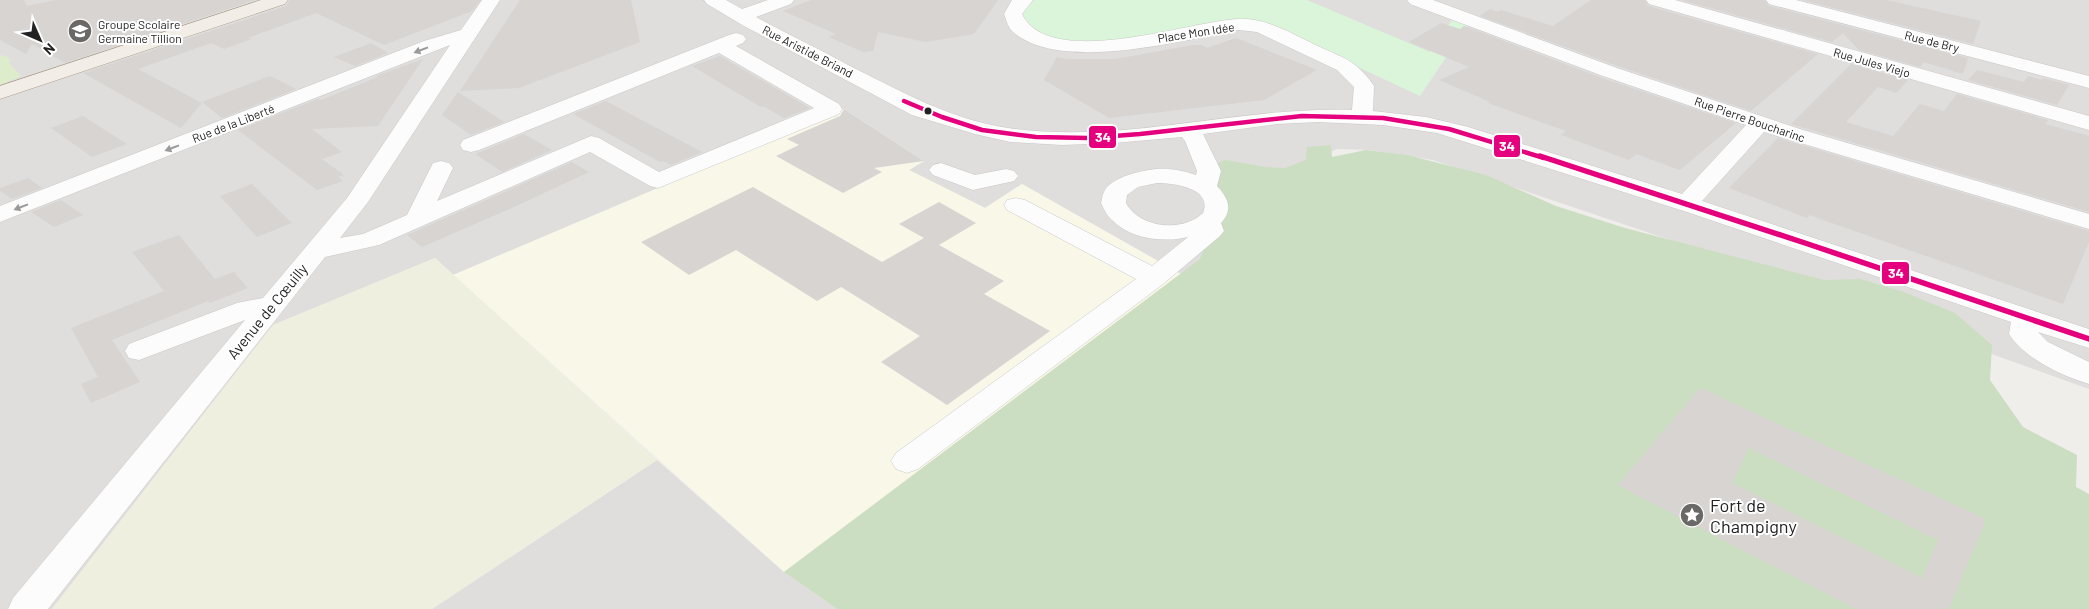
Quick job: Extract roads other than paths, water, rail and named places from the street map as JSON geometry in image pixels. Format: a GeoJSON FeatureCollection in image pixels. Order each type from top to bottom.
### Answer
{"type":"FeatureCollection","features":[{"type":"Feature","properties":{"kind":"main road"},"geometry":{"type":"LineString","coordinates":[[0,94],[279,0]]}},
{"type":"Feature","properties":{"kind":"street","name":"Avenue de Cœuilly"},"geometry":{"type":"LineString","coordinates":[[26,609],[356,202],[491,0]]}},
{"type":"Feature","properties":{"kind":"street","name":"Rue Aristide Briand"},"geometry":{"type":"LineString","coordinates":[[713,0],[871,93],[904,101],[990,148],[1011,153],[1053,151],[1183,130],[1282,118],[1362,116],[1418,122],[1466,134],[1850,257],[2089,339]]}},
{"type":"Feature","properties":{"kind":"street"},"geometry":{"type":"LineString","coordinates":[[741,16],[785,0]]}},
{"type":"Feature","properties":{"kind":"street","name":"Place Mon Idée"},"geometry":{"type":"LineString","coordinates":[[1024,0],[1019,3],[1013,14],[1019,27],[1038,38],[1060,45],[1091,48],[1121,45],[1239,24],[1261,27],[1344,66],[1364,86],[1362,116]]}},
{"type":"Feature","properties":{"kind":"street","name":"Rue Pierre Boucharinc"},"geometry":{"type":"LineString","coordinates":[[1416,0],[1610,72],[1760,123],[1884,163],[2089,222]]}},
{"type":"Feature","properties":{"kind":"street","name":"Rue Jules Viejo"},"geometry":{"type":"LineString","coordinates":[[1655,0],[2089,124]]}},
{"type":"Feature","properties":{"kind":"street","name":"Rue de Bry"},"geometry":{"type":"LineString","coordinates":[[1775,0],[2089,82]]}},
{"type":"Feature","properties":{"kind":"street"},"geometry":{"type":"LineString","coordinates":[[471,146],[763,28]]}},
{"type":"Feature","properties":{"kind":"street","name":"Rue de la Liberté"},"geometry":{"type":"LineString","coordinates":[[0,215],[431,45],[467,34]]}},
{"type":"Feature","properties":{"kind":"street"},"geometry":{"type":"LineString","coordinates":[[316,251],[370,240],[591,144],[658,181],[831,109],[720,45]]}},
{"type":"Feature","properties":{"kind":"street"},"geometry":{"type":"LineString","coordinates":[[1686,204],[1760,123]]}},
{"type":"Feature","properties":{"kind":"street"},"geometry":{"type":"LineString","coordinates":[[1183,130],[1196,141],[1209,171],[1205,188]]}},
{"type":"Feature","properties":{"kind":"street"},"geometry":{"type":"LineString","coordinates":[[417,219],[441,168]]}},
{"type":"Feature","properties":{"kind":"street"},"geometry":{"type":"LineString","coordinates":[[941,170],[973,183],[1006,176]]}},
{"type":"Feature","properties":{"kind":"street"},"geometry":{"type":"LineString","coordinates":[[1170,176],[1195,182],[1205,188],[1217,201],[1218,209],[1209,222],[1187,231],[1159,232],[1133,226],[1123,220],[1113,205],[1113,198],[1117,191],[1133,180],[1145,177],[1170,176]]}},
{"type":"Feature","properties":{"kind":"street"},"geometry":{"type":"LineString","coordinates":[[1016,204],[1154,278]]}},
{"type":"Feature","properties":{"kind":"street"},"geometry":{"type":"LineString","coordinates":[[907,461],[1154,278],[1211,231],[1209,222]]}},
{"type":"Feature","properties":{"kind":"street"},"geometry":{"type":"LineString","coordinates":[[139,351],[247,309],[272,305]]}},
{"type":"Feature","properties":{"kind":"street"},"geometry":{"type":"LineString","coordinates":[[2026,317],[2023,334],[2038,349],[2089,374]]}},
{"type":"Feature","properties":{"kind":"place","name":"Groupe Scolaire Germaine Tillion"},"geometry":{"type":"Point","coordinates":[80,31]}},
{"type":"Feature","properties":{"kind":"place","name":"Fort de Champigny"},"geometry":{"type":"Point","coordinates":[1692,515]}}]}
